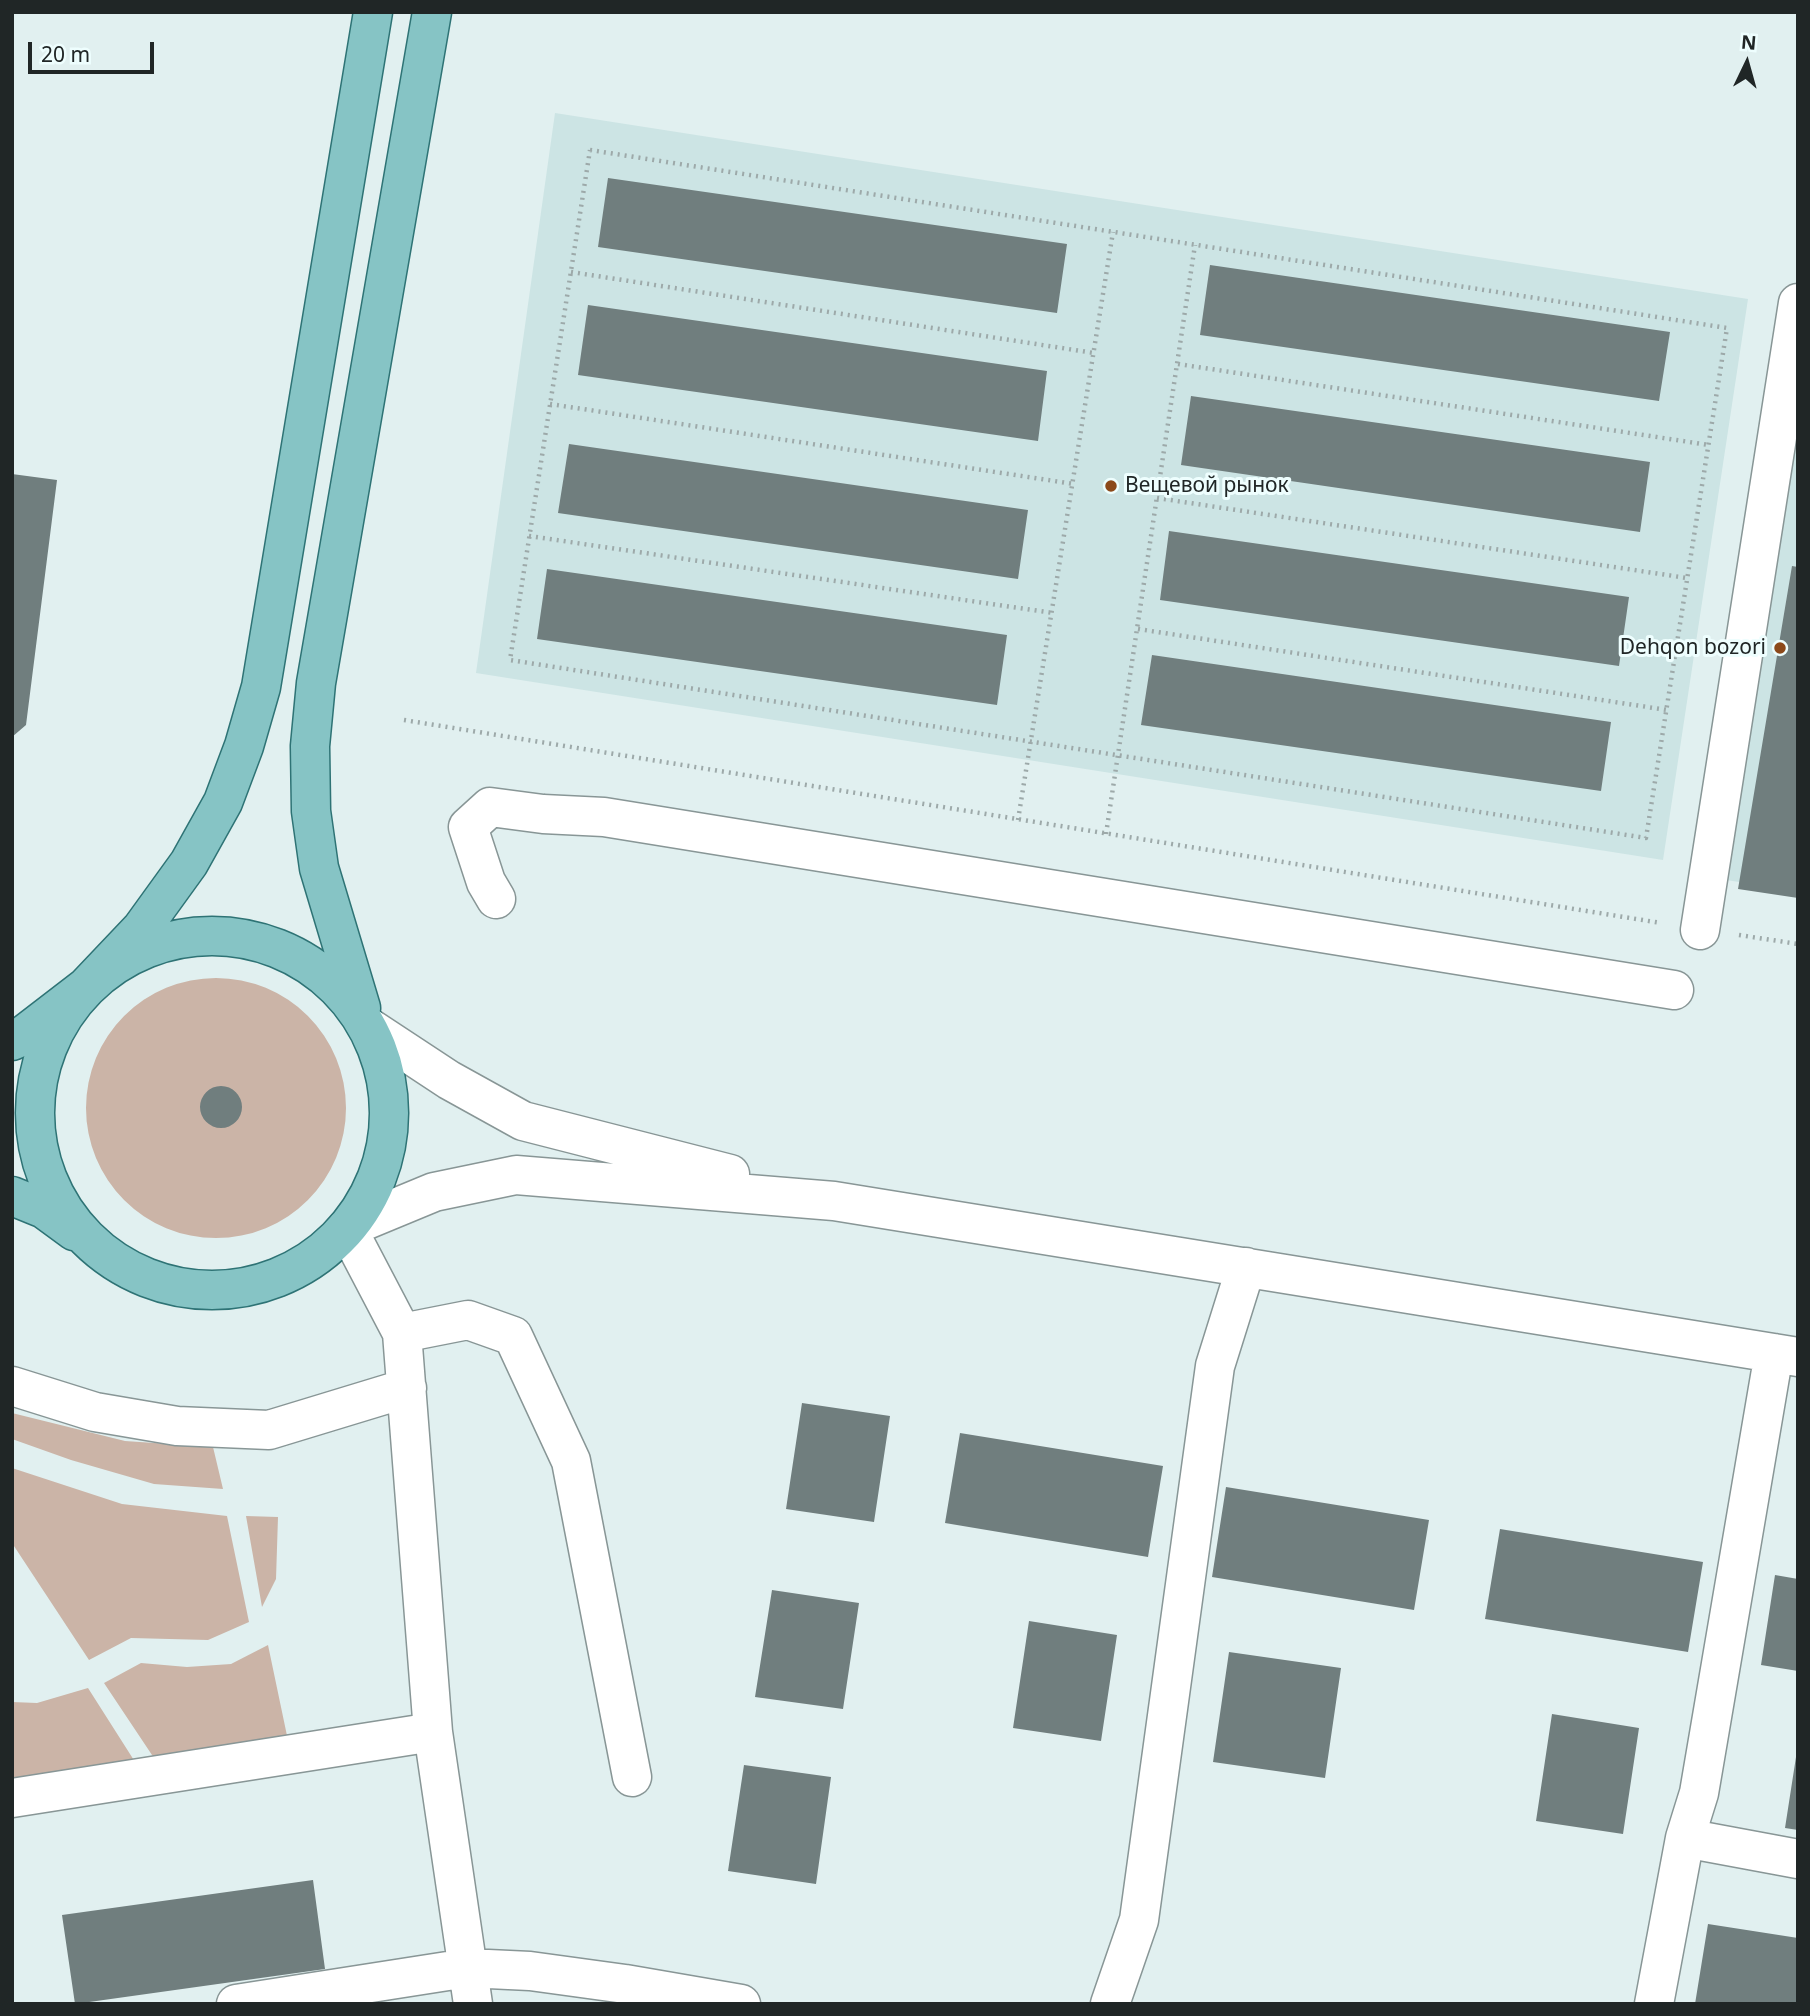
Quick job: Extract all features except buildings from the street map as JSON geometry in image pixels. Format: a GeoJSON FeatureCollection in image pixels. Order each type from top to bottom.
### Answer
{"type":"FeatureCollection","features":[{"type":"Feature","properties":{"kind":"main road"},"geometry":{"type":"LineString","coordinates":[[88,1240],[65,1213],[48,1182],[38,1149],[34,1114],[37,1079],[47,1045],[63,1014],[142,928],[189,863],[223,802],[244,746],[261,687],[373,12]]}},
{"type":"Feature","properties":{"kind":"main road"},"geometry":{"type":"LineString","coordinates":[[12,1196],[44,1209],[113,1260],[141,1275],[172,1285],[236,1288],[267,1281],[296,1268],[323,1250],[346,1228],[364,1203],[378,1175],[386,1146],[389,1115],[385,1074],[367,1026],[319,869],[311,811],[310,746],[319,670],[432,12]]}},
{"type":"Feature","properties":{"kind":"main road"},"geometry":{"type":"LineString","coordinates":[[12,1041],[111,966],[139,951],[171,940],[203,936],[236,937],[268,944],[298,958],[325,976],[348,999],[367,1026]]}},
{"type":"Feature","properties":{"kind":"street"},"geometry":{"type":"LineString","coordinates":[[1700,929],[1798,303]]}},
{"type":"Feature","properties":{"kind":"street"},"geometry":{"type":"LineString","coordinates":[[496,899],[486,882],[468,827],[490,807],[543,814],[604,817],[1674,990]]}},
{"type":"Feature","properties":{"kind":"street"},"geometry":{"type":"LineString","coordinates":[[367,1026],[449,1080],[523,1121],[834,1200]]}},
{"type":"Feature","properties":{"kind":"street"},"geometry":{"type":"LineString","coordinates":[[470,1986],[433,1732],[402,1333],[346,1228],[433,1192],[516,1175],[834,1200],[1786,1355],[1699,1793],[1685,1838],[1654,2004]]}},
{"type":"Feature","properties":{"kind":"street"},"geometry":{"type":"LineString","coordinates":[[1110,2004],[1139,1920],[1215,1366],[1246,1267]]}},
{"type":"Feature","properties":{"kind":"street"},"geometry":{"type":"LineString","coordinates":[[402,1333],[468,1320],[513,1336],[571,1461],[632,1777]]}},
{"type":"Feature","properties":{"kind":"street"},"geometry":{"type":"LineString","coordinates":[[12,1386],[95,1412],[177,1426],[269,1430],[407,1388]]}},
{"type":"Feature","properties":{"kind":"street"},"geometry":{"type":"LineString","coordinates":[[12,1798],[433,1732]]}},
{"type":"Feature","properties":{"kind":"street"},"geometry":{"type":"LineString","coordinates":[[1685,1838],[1798,1859]]}},
{"type":"Feature","properties":{"kind":"street"},"geometry":{"type":"LineString","coordinates":[[236,2004],[470,1986],[530,1971],[624,1994],[741,2004]]}},
{"type":"Feature","properties":{"kind":"path"},"geometry":{"type":"LineString","coordinates":[[590,150],[1195,245],[1727,328],[1646,838],[510,660],[590,150]]}},
{"type":"Feature","properties":{"kind":"path"},"geometry":{"type":"LineString","coordinates":[[1018,820],[1113,232]]}},
{"type":"Feature","properties":{"kind":"path"},"geometry":{"type":"LineString","coordinates":[[1106,834],[1195,245]]}},
{"type":"Feature","properties":{"kind":"path"},"geometry":{"type":"LineString","coordinates":[[571,272],[1094,353]]}},
{"type":"Feature","properties":{"kind":"path"},"geometry":{"type":"LineString","coordinates":[[1178,364],[1709,445]]}},
{"type":"Feature","properties":{"kind":"path"},"geometry":{"type":"LineString","coordinates":[[550,404],[1074,484]]}},
{"type":"Feature","properties":{"kind":"path"},"geometry":{"type":"LineString","coordinates":[[1157,498],[1688,578]]}},
{"type":"Feature","properties":{"kind":"path"},"geometry":{"type":"LineString","coordinates":[[529,537],[1053,613]]}},
{"type":"Feature","properties":{"kind":"path"},"geometry":{"type":"LineString","coordinates":[[1138,629],[1667,710]]}},
{"type":"Feature","properties":{"kind":"path"},"geometry":{"type":"LineString","coordinates":[[404,720],[1798,944]]}},
{"type":"Feature","properties":{"kind":"shaded area","name":"Вещевой рынок"},"geometry":{"type":"Polygon","coordinates":[[[555,113],[1748,299],[1663,860],[476,673],[555,113]]]}},
{"type":"Feature","properties":{"kind":"shaded area","name":"Dehqon bozori"},"geometry":{"type":"Polygon","coordinates":[[[1798,417],[1798,891],[1726,880],[1798,417]]]}},
{"type":"Feature","properties":{"kind":"shaded area"},"geometry":{"type":"Polygon","coordinates":[[[203,978],[229,978],[254,983],[277,993],[299,1007],[317,1025],[341,1070],[346,1108],[341,1146],[331,1169],[317,1191],[299,1209],[254,1233],[229,1238],[203,1238],[178,1233],[155,1223],[133,1209],[115,1191],[91,1146],[86,1121],[86,1095],[91,1070],[101,1047],[115,1025],[133,1007],[178,983],[203,978]]]}},
{"type":"Feature","properties":{"kind":"shaded area"},"geometry":{"type":"Polygon","coordinates":[[[12,1413],[125,1441],[213,1447],[223,1489],[154,1484],[71,1460],[12,1439],[12,1413]]]}},
{"type":"Feature","properties":{"kind":"shaded area"},"geometry":{"type":"Polygon","coordinates":[[[12,1468],[122,1504],[227,1516],[249,1622],[208,1640],[131,1638],[89,1660],[12,1543],[12,1468]]]}},
{"type":"Feature","properties":{"kind":"shaded area"},"geometry":{"type":"Polygon","coordinates":[[[246,1516],[278,1517],[276,1579],[262,1607],[246,1516]]]}},
{"type":"Feature","properties":{"kind":"shaded area"},"geometry":{"type":"Polygon","coordinates":[[[268,1645],[290,1750],[162,1770],[104,1683],[141,1663],[187,1667],[231,1664],[268,1645]]]}},
{"type":"Feature","properties":{"kind":"shaded area"},"geometry":{"type":"Polygon","coordinates":[[[88,1688],[144,1776],[12,1796],[12,1702],[37,1703],[88,1688]]]}},
{"type":"Feature","properties":{"kind":"place","name":"Вещевой рынок"},"geometry":{"type":"Point","coordinates":[1111,486]}},
{"type":"Feature","properties":{"kind":"place","name":"Dehqon bozori"},"geometry":{"type":"Point","coordinates":[1780,648]}}]}
